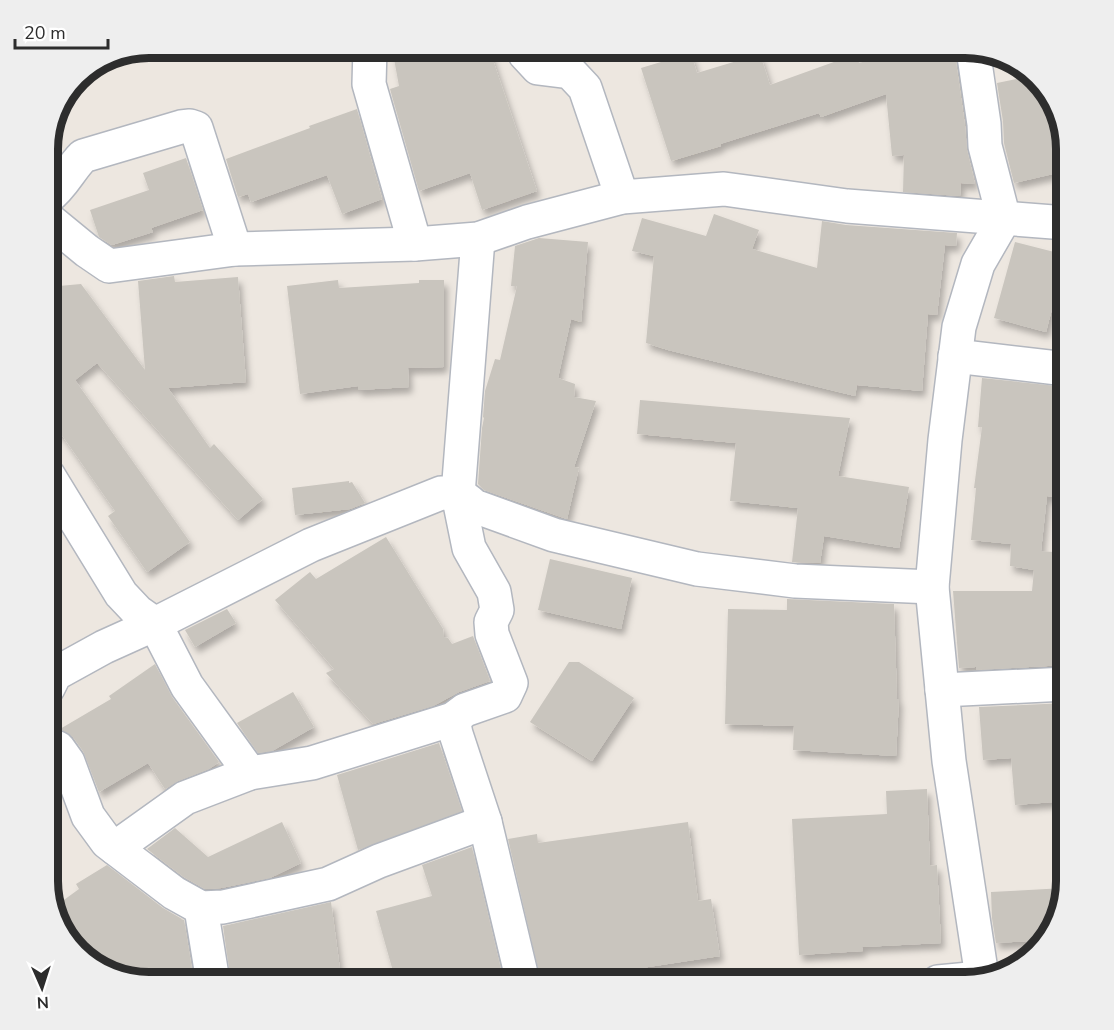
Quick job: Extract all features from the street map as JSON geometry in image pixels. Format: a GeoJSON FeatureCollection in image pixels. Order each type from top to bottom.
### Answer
{"type":"FeatureCollection","features":[{"type":"Feature","properties":{"kind":"street"},"geometry":{"type":"LineString","coordinates":[[370,59],[369,84],[415,244]]}},
{"type":"Feature","properties":{"kind":"street"},"geometry":{"type":"LineString","coordinates":[[530,59],[538,68],[570,72],[585,88],[622,197]]}},
{"type":"Feature","properties":{"kind":"street"},"geometry":{"type":"LineString","coordinates":[[975,60],[985,146],[1004,219],[978,264],[959,327],[945,440],[932,587],[949,761],[980,970]]}},
{"type":"Feature","properties":{"kind":"street"},"geometry":{"type":"LineString","coordinates":[[59,189],[73,166],[83,156],[190,126],[196,128],[235,249]]}},
{"type":"Feature","properties":{"kind":"street"},"geometry":{"type":"LineString","coordinates":[[59,228],[109,266],[235,249],[415,244],[478,239],[527,222],[622,197],[724,189],[847,206],[1055,222]]}},
{"type":"Feature","properties":{"kind":"street"},"geometry":{"type":"LineString","coordinates":[[115,849],[185,798],[250,773],[312,763],[453,718],[465,710],[506,696],[511,683],[492,634],[491,622],[497,610],[494,592],[468,548],[458,494],[478,239]]}},
{"type":"Feature","properties":{"kind":"street"},"geometry":{"type":"LineString","coordinates":[[955,357],[1055,368]]}},
{"type":"Feature","properties":{"kind":"street"},"geometry":{"type":"LineString","coordinates":[[59,493],[122,594],[138,612],[155,624],[187,686],[250,773]]}},
{"type":"Feature","properties":{"kind":"street"},"geometry":{"type":"LineString","coordinates":[[59,672],[104,647],[155,624],[311,545],[441,493],[458,494],[467,498],[474,506],[554,535],[697,569],[795,581],[932,587]]}},
{"type":"Feature","properties":{"kind":"street"},"geometry":{"type":"LineString","coordinates":[[942,690],[1056,684]]}},
{"type":"Feature","properties":{"kind":"street"},"geometry":{"type":"LineString","coordinates":[[453,718],[456,734],[485,822],[521,972]]}},
{"type":"Feature","properties":{"kind":"street"},"geometry":{"type":"LineString","coordinates":[[59,749],[68,762],[87,816],[107,842],[174,892],[201,908],[223,907],[328,885],[379,861],[485,822]]}},
{"type":"Feature","properties":{"kind":"street"},"geometry":{"type":"LineString","coordinates":[[201,908],[211,972]]}},
{"type":"Feature","properties":{"kind":"building"},"geometry":{"type":"Polygon","coordinates":[[[394,59],[493,59],[537,191],[482,210],[470,173],[419,191],[390,89],[399,86],[394,59]]]}},
{"type":"Feature","properties":{"kind":"building"},"geometry":{"type":"Polygon","coordinates":[[[671,59],[693,59],[697,73],[743,59],[762,59],[770,85],[842,59],[858,59],[859,63],[873,59],[956,59],[967,150],[975,184],[961,183],[960,196],[903,192],[904,155],[892,156],[886,94],[821,117],[819,113],[671,161],[641,68],[671,59]]]}},
{"type":"Feature","properties":{"kind":"building"},"geometry":{"type":"Polygon","coordinates":[[[1020,78],[1037,94],[1052,126],[1055,144],[1055,174],[1014,183],[1004,143],[997,83],[1020,78]]]}},
{"type":"Feature","properties":{"kind":"building"},"geometry":{"type":"Polygon","coordinates":[[[357,109],[382,199],[342,214],[327,175],[251,202],[248,194],[238,197],[226,159],[357,109]]]}},
{"type":"Feature","properties":{"kind":"building"},"geometry":{"type":"Polygon","coordinates":[[[186,158],[203,210],[151,228],[153,232],[112,245],[99,237],[90,210],[149,190],[143,173],[186,158]]]}},
{"type":"Feature","properties":{"kind":"building"},"geometry":{"type":"Polygon","coordinates":[[[714,214],[759,230],[752,249],[817,268],[822,221],[846,225],[957,233],[956,246],[945,245],[937,315],[928,314],[922,391],[857,385],[855,396],[646,343],[654,256],[632,251],[642,218],[706,236],[714,214]]]}},
{"type":"Feature","properties":{"kind":"building"},"geometry":{"type":"Polygon","coordinates":[[[539,238],[588,242],[581,322],[571,319],[558,378],[575,384],[574,397],[596,401],[574,467],[579,468],[567,519],[484,490],[478,484],[485,391],[495,359],[500,360],[517,286],[511,286],[515,246],[539,238]]]}},
{"type":"Feature","properties":{"kind":"building"},"geometry":{"type":"Polygon","coordinates":[[[1015,242],[1055,252],[1055,297],[1046,332],[994,318],[1015,242]]]}},
{"type":"Feature","properties":{"kind":"building"},"geometry":{"type":"Polygon","coordinates":[[[174,276],[175,282],[238,277],[246,382],[168,388],[210,448],[214,444],[263,499],[238,520],[97,363],[75,380],[190,542],[147,572],[108,516],[115,511],[59,431],[59,286],[81,284],[145,370],[138,281],[174,276]]]}},
{"type":"Feature","properties":{"kind":"building"},"geometry":{"type":"Polygon","coordinates":[[[338,280],[339,288],[419,283],[419,280],[444,280],[444,367],[408,368],[409,387],[358,390],[358,386],[300,394],[287,286],[338,280]]]}},
{"type":"Feature","properties":{"kind":"building"},"geometry":{"type":"Polygon","coordinates":[[[982,378],[1055,386],[1055,497],[1047,496],[1041,551],[1056,552],[1056,666],[976,670],[976,667],[959,668],[953,591],[1032,591],[1034,570],[1010,566],[1011,544],[971,540],[976,488],[974,488],[982,427],[978,427],[982,378]]]}},
{"type":"Feature","properties":{"kind":"building"},"geometry":{"type":"Polygon","coordinates":[[[640,400],[850,418],[838,476],[909,487],[899,548],[824,536],[820,563],[792,562],[798,508],[730,501],[736,443],[637,434],[640,400]]]}},
{"type":"Feature","properties":{"kind":"building"},"geometry":{"type":"Polygon","coordinates":[[[349,481],[349,483],[352,482],[365,503],[350,509],[295,515],[292,488],[349,481]]]}},
{"type":"Feature","properties":{"kind":"building"},"geometry":{"type":"Polygon","coordinates":[[[386,537],[443,629],[444,637],[448,638],[452,644],[473,636],[490,681],[459,692],[433,706],[373,724],[326,673],[334,669],[275,600],[310,572],[316,579],[386,537]]]}},
{"type":"Feature","properties":{"kind":"building"},"geometry":{"type":"Polygon","coordinates":[[[550,559],[632,578],[621,629],[538,610],[550,559]]]}},
{"type":"Feature","properties":{"kind":"building"},"geometry":{"type":"Polygon","coordinates":[[[787,599],[894,604],[897,699],[899,699],[896,756],[793,750],[794,726],[725,724],[728,609],[787,610],[787,599]]]}},
{"type":"Feature","properties":{"kind":"building"},"geometry":{"type":"Polygon","coordinates":[[[227,609],[236,623],[195,647],[185,630],[227,609]]]}},
{"type":"Feature","properties":{"kind":"building"},"geometry":{"type":"Polygon","coordinates":[[[569,662],[579,662],[634,698],[592,761],[530,722],[569,662]]]}},
{"type":"Feature","properties":{"kind":"building"},"geometry":{"type":"Polygon","coordinates":[[[155,664],[172,697],[219,762],[165,789],[148,763],[99,792],[83,751],[73,737],[60,729],[111,699],[109,696],[155,664]]]}},
{"type":"Feature","properties":{"kind":"building"},"geometry":{"type":"Polygon","coordinates":[[[293,692],[314,727],[272,751],[258,753],[237,723],[293,692]]]}},
{"type":"Feature","properties":{"kind":"building"},"geometry":{"type":"Polygon","coordinates":[[[1056,703],[1056,802],[1015,805],[1011,758],[983,760],[979,707],[1056,703]]]}},
{"type":"Feature","properties":{"kind":"building"},"geometry":{"type":"Polygon","coordinates":[[[439,743],[462,811],[358,850],[337,775],[439,743]]]}},
{"type":"Feature","properties":{"kind":"building"},"geometry":{"type":"Polygon","coordinates":[[[927,789],[930,866],[937,865],[941,943],[862,947],[863,951],[799,955],[792,819],[887,814],[886,791],[927,789]]]}},
{"type":"Feature","properties":{"kind":"building"},"geometry":{"type":"Polygon","coordinates":[[[282,822],[301,863],[270,878],[221,888],[205,889],[184,877],[147,849],[175,828],[208,857],[282,822]]]}},
{"type":"Feature","properties":{"kind":"building"},"geometry":{"type":"Polygon","coordinates":[[[688,822],[698,901],[711,899],[720,956],[616,972],[539,972],[508,839],[537,834],[538,843],[688,822]]]}},
{"type":"Feature","properties":{"kind":"building"},"geometry":{"type":"Polygon","coordinates":[[[472,847],[502,972],[393,972],[376,911],[432,896],[422,865],[472,847]]]}},
{"type":"Feature","properties":{"kind":"building"},"geometry":{"type":"Polygon","coordinates":[[[107,865],[163,908],[184,920],[192,972],[132,970],[115,965],[99,956],[85,945],[74,931],[62,904],[62,902],[79,889],[76,884],[107,865]]]}},
{"type":"Feature","properties":{"kind":"building"},"geometry":{"type":"Polygon","coordinates":[[[1055,888],[1049,915],[1032,941],[996,943],[991,892],[1055,888]]]}},
{"type":"Feature","properties":{"kind":"building"},"geometry":{"type":"Polygon","coordinates":[[[331,902],[340,969],[319,972],[230,972],[223,926],[331,902]]]}}]}
